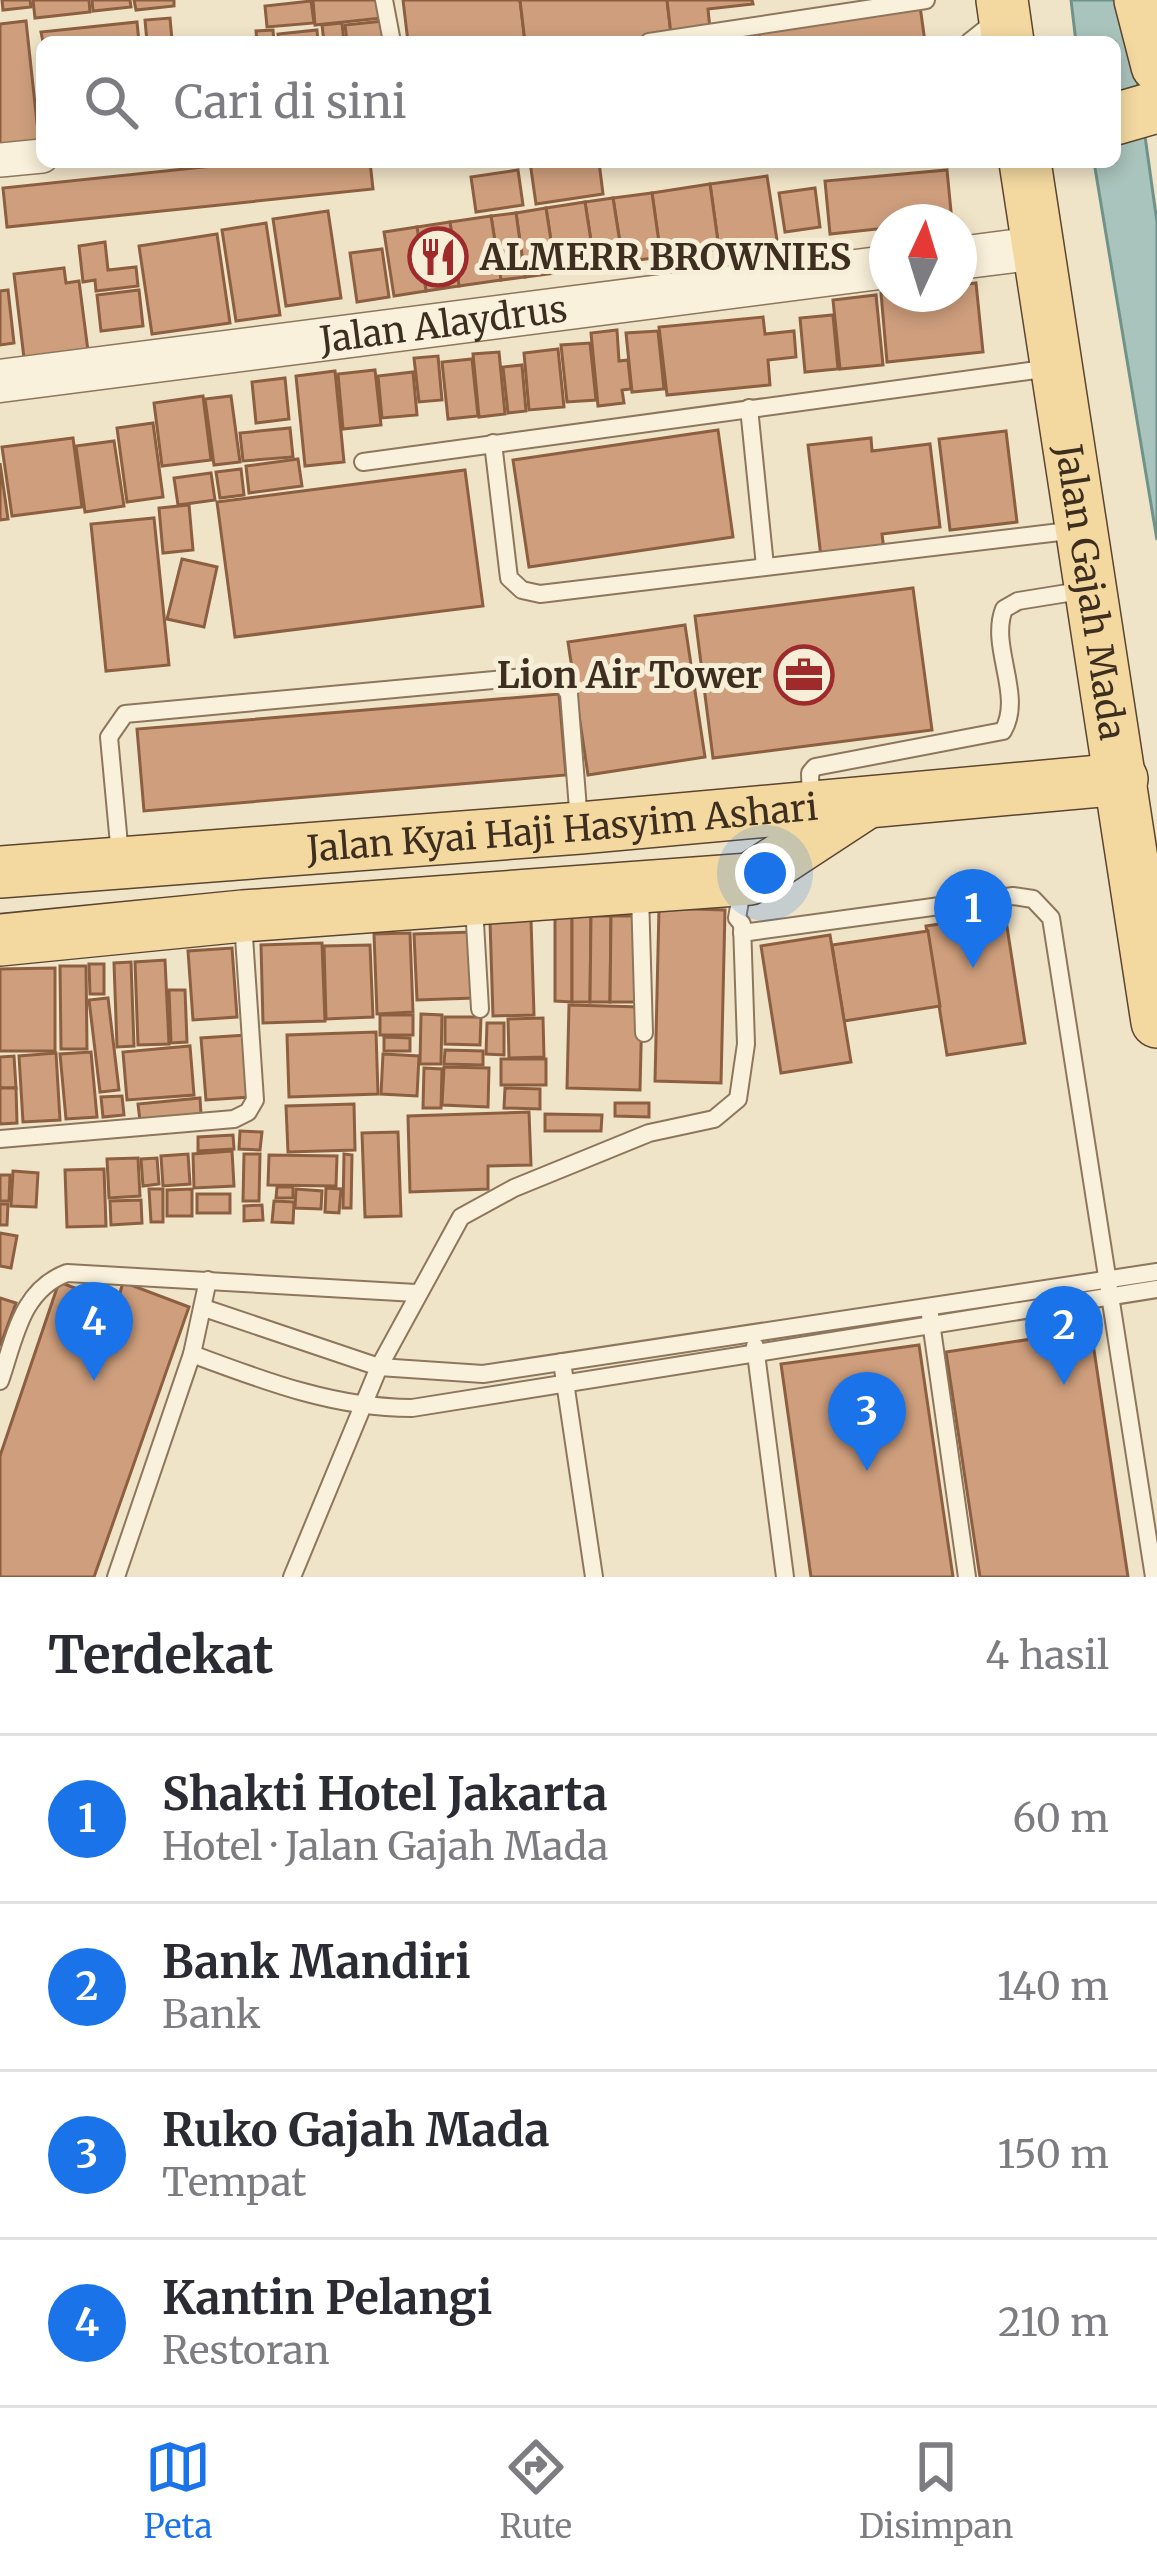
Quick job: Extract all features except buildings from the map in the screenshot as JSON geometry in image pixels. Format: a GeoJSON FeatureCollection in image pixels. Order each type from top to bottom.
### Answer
{"type":"FeatureCollection","features":[{"type":"Feature","properties":{"kind":"main road"},"geometry":{"type":"LineString","coordinates":[[1140,0],[1144,101]]}},
{"type":"Feature","properties":{"kind":"main road","name":"Jalan Gajah Mada"},"geometry":{"type":"LineString","coordinates":[[1037,195],[1058,367],[1157,1022]]}},
{"type":"Feature","properties":{"kind":"main road","name":"Jalan Kyai Haji Hasyim Ashari"},"geometry":{"type":"LineString","coordinates":[[0,940],[480,878],[640,888],[769,868],[869,801],[1122,779]]}},
{"type":"Feature","properties":{"kind":"main road","name":"Jalan Kyai Haji Hasyim Ashari"},"geometry":{"type":"LineString","coordinates":[[0,872],[611,817],[769,868]]}},
{"type":"Feature","properties":{"kind":"street"},"geometry":{"type":"LineString","coordinates":[[0,160],[36,157]]}},
{"type":"Feature","properties":{"kind":"street"},"geometry":{"type":"LineString","coordinates":[[977,243],[1037,195]]}},
{"type":"Feature","properties":{"kind":"street","name":"Jalan Alaydrus"},"geometry":{"type":"LineString","coordinates":[[0,381],[869,269]]}},
{"type":"Feature","properties":{"kind":"lane"},"geometry":{"type":"LineString","coordinates":[[384,0],[391,36]]}},
{"type":"Feature","properties":{"kind":"lane"},"geometry":{"type":"LineString","coordinates":[[689,36],[926,0]]}},
{"type":"Feature","properties":{"kind":"lane"},"geometry":{"type":"LineString","coordinates":[[363,462],[1058,367]]}},
{"type":"Feature","properties":{"kind":"lane"},"geometry":{"type":"LineString","coordinates":[[749,408],[765,566]]}},
{"type":"Feature","properties":{"kind":"lane"},"geometry":{"type":"LineString","coordinates":[[493,443],[509,578],[522,590],[540,594],[1084,529]]}},
{"type":"Feature","properties":{"kind":"lane"},"geometry":{"type":"LineString","coordinates":[[292,1577],[379,1367],[461,1217],[489,1200],[650,1133],[726,1113],[744,1079],[769,868],[809,773],[815,767],[1003,730],[1009,706],[998,625],[1004,609],[1045,595],[1093,589]]}},
{"type":"Feature","properties":{"kind":"lane"},"geometry":{"type":"LineString","coordinates":[[121,860],[109,737],[125,714],[548,675],[569,694],[611,817]]}},
{"type":"Feature","properties":{"kind":"lane"},"geometry":{"type":"LineString","coordinates":[[769,868],[1013,896],[1042,905],[1051,918],[1154,1577]]}},
{"type":"Feature","properties":{"kind":"lane"},"geometry":{"type":"LineString","coordinates":[[480,878],[480,1010]]}},
{"type":"Feature","properties":{"kind":"lane"},"geometry":{"type":"LineString","coordinates":[[640,888],[644,1033]]}},
{"type":"Feature","properties":{"kind":"lane"},"geometry":{"type":"LineString","coordinates":[[0,1139],[234,1119],[248,1112],[255,1100],[218,911]]}},
{"type":"Feature","properties":{"kind":"lane"},"geometry":{"type":"LineString","coordinates":[[192,1354],[286,1389],[364,1405],[412,1408],[756,1354],[930,1316],[1111,1287],[1157,1272]]}},
{"type":"Feature","properties":{"kind":"lane"},"geometry":{"type":"LineString","coordinates":[[0,1381],[27,1304],[43,1282],[67,1273],[416,1293]]}},
{"type":"Feature","properties":{"kind":"lane"},"geometry":{"type":"LineString","coordinates":[[116,1577],[192,1354],[208,1280]]}},
{"type":"Feature","properties":{"kind":"lane"},"geometry":{"type":"LineString","coordinates":[[1111,1287],[1157,1289]]}},
{"type":"Feature","properties":{"kind":"lane"},"geometry":{"type":"LineString","coordinates":[[204,1308],[379,1367],[483,1374],[754,1334],[930,1316]]}},
{"type":"Feature","properties":{"kind":"lane"},"geometry":{"type":"LineString","coordinates":[[930,1316],[967,1577]]}},
{"type":"Feature","properties":{"kind":"lane"},"geometry":{"type":"LineString","coordinates":[[754,1334],[785,1577]]}},
{"type":"Feature","properties":{"kind":"lane"},"geometry":{"type":"LineString","coordinates":[[562,1362],[594,1577]]}},
{"type":"Feature","properties":{"kind":"water"},"geometry":{"type":"Polygon","coordinates":[[[1071,0],[1126,0],[1157,222],[1157,540],[1095,168],[1121,168],[1121,36],[1075,36],[1071,0]]]}},
{"type":"Feature","properties":{"kind":"place","name":"ALMERR BROWNIES"},"geometry":{"type":"Point","coordinates":[438,257]}},
{"type":"Feature","properties":{"kind":"place","name":"Lion Air Tower"},"geometry":{"type":"Point","coordinates":[804,675]}},
{"type":"Feature","properties":{"kind":"place","name":"Shakti Hotel Jakarta"},"geometry":{"type":"Point","coordinates":[973,968]}},
{"type":"Feature","properties":{"kind":"place","name":"Kantin Pelangi"},"geometry":{"type":"Point","coordinates":[94,1381]}},
{"type":"Feature","properties":{"kind":"place","name":"Bank Mandiri"},"geometry":{"type":"Point","coordinates":[1064,1385]}},
{"type":"Feature","properties":{"kind":"place","name":"Ruko Gajah Mada"},"geometry":{"type":"Point","coordinates":[867,1471]}}]}
